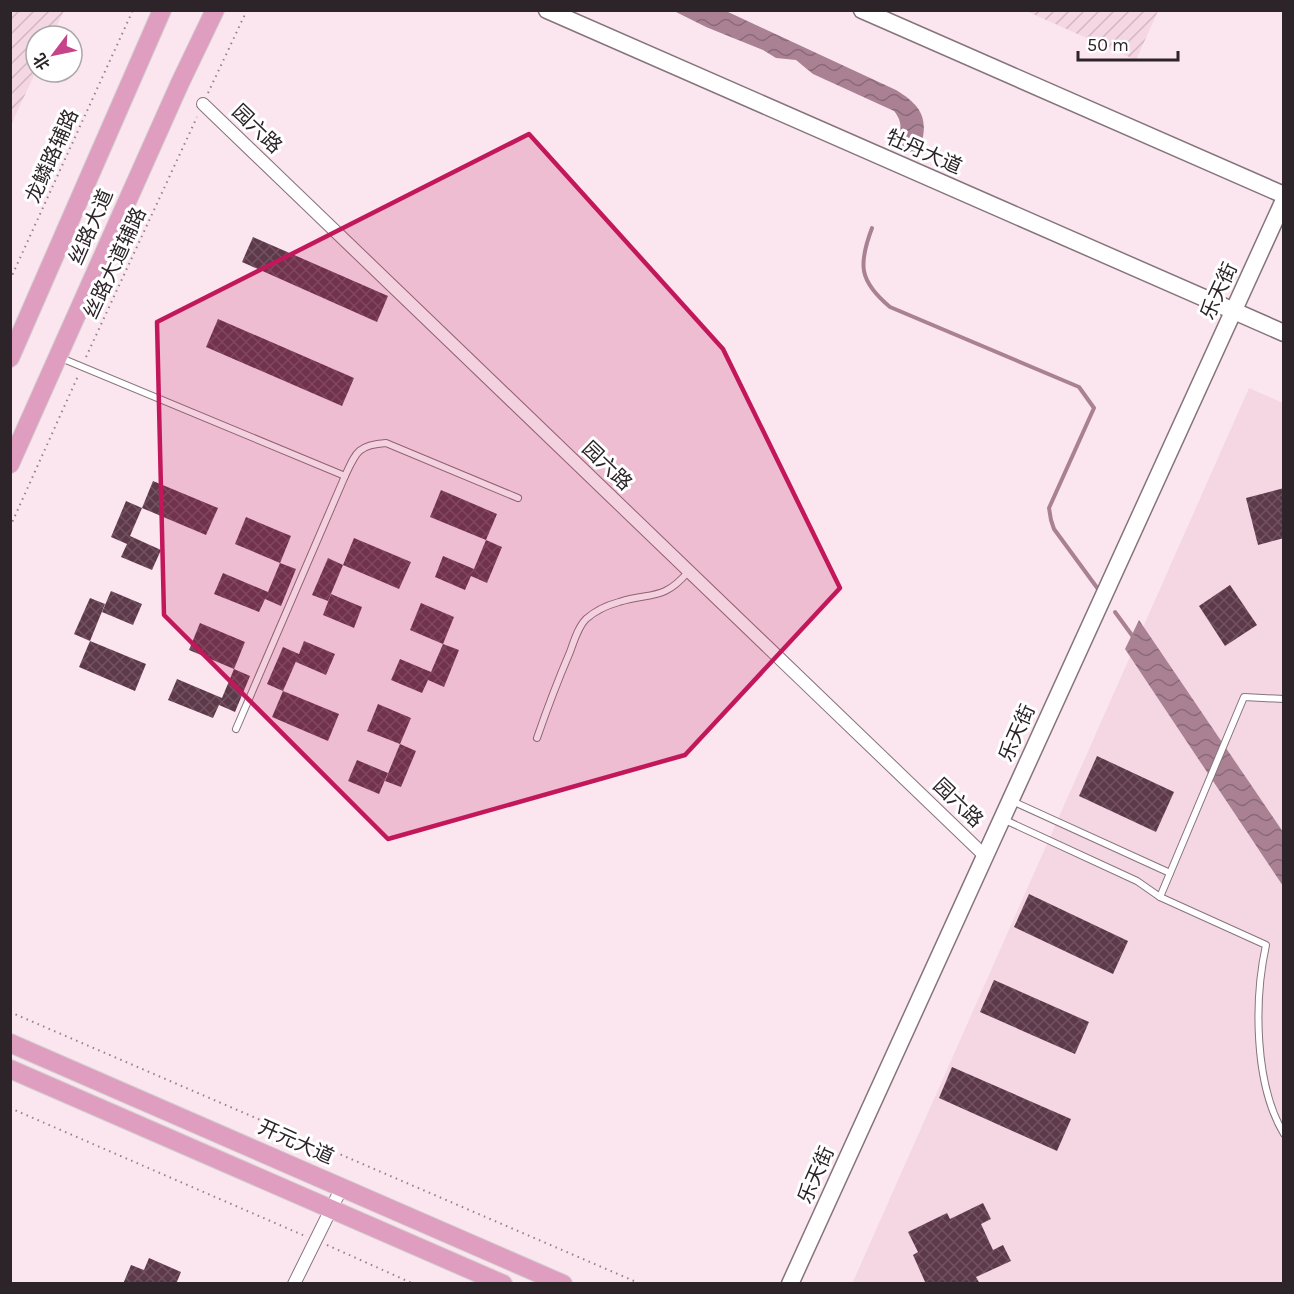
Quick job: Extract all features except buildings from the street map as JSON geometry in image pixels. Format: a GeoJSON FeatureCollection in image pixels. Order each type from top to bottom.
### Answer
{"type":"FeatureCollection","features":[{"type":"Feature","properties":{"kind":"main road","name":"丝路大道"},"geometry":{"type":"LineString","coordinates":[[10,358],[162,10]]}},
{"type":"Feature","properties":{"kind":"main road","name":"丝路大道"},"geometry":{"type":"LineString","coordinates":[[10,464],[180,83],[215,10]]}},
{"type":"Feature","properties":{"kind":"main road","name":"开元大道"},"geometry":{"type":"LineString","coordinates":[[10,1043],[564,1284]]}},
{"type":"Feature","properties":{"kind":"main road"},"geometry":{"type":"LineString","coordinates":[[10,1069],[503,1284]]}},
{"type":"Feature","properties":{"kind":"street","name":"牡丹大道"},"geometry":{"type":"LineString","coordinates":[[547,10],[1284,333]]}},
{"type":"Feature","properties":{"kind":"street"},"geometry":{"type":"LineString","coordinates":[[862,10],[1284,195]]}},
{"type":"Feature","properties":{"kind":"street","name":"园六路"},"geometry":{"type":"LineString","coordinates":[[203,104],[985,856]]}},
{"type":"Feature","properties":{"kind":"street","name":"乐天街"},"geometry":{"type":"LineString","coordinates":[[799,1284],[1014,802],[1238,313],[1284,200]]}},
{"type":"Feature","properties":{"kind":"street","name":"乐天街"},"geometry":{"type":"LineString","coordinates":[[1238,313],[1284,227]]}},
{"type":"Feature","properties":{"kind":"street","name":"乐天街"},"geometry":{"type":"LineString","coordinates":[[790,1284],[985,856],[1006,820]]}},
{"type":"Feature","properties":{"kind":"street"},"geometry":{"type":"LineString","coordinates":[[294,1284],[342,1187]]}},
{"type":"Feature","properties":{"kind":"lane"},"geometry":{"type":"LineString","coordinates":[[57,357],[345,476]]}},
{"type":"Feature","properties":{"kind":"lane"},"geometry":{"type":"LineString","coordinates":[[236,729],[356,454],[369,444],[386,443],[518,498]]}},
{"type":"Feature","properties":{"kind":"lane"},"geometry":{"type":"LineString","coordinates":[[537,738],[566,660],[586,620],[603,608],[616,603],[650,597],[667,591],[677,585],[689,571]]}},
{"type":"Feature","properties":{"kind":"lane"},"geometry":{"type":"LineString","coordinates":[[1160,897],[1244,697],[1284,699]]}},
{"type":"Feature","properties":{"kind":"lane"},"geometry":{"type":"LineString","coordinates":[[1014,802],[1170,873]]}},
{"type":"Feature","properties":{"kind":"lane"},"geometry":{"type":"LineString","coordinates":[[1006,820],[1137,881],[1160,897],[1266,945],[1260,973],[1258,1015],[1262,1061],[1270,1103],[1284,1134]]}},
{"type":"Feature","properties":{"kind":"path","name":"龙鳞路辅路"},"geometry":{"type":"LineString","coordinates":[[10,280],[133,10]]}},
{"type":"Feature","properties":{"kind":"path","name":"丝路大道辅路"},"geometry":{"type":"LineString","coordinates":[[10,527],[247,10]]}},
{"type":"Feature","properties":{"kind":"path"},"geometry":{"type":"LineString","coordinates":[[10,1012],[641,1284]]}},
{"type":"Feature","properties":{"kind":"path"},"geometry":{"type":"LineString","coordinates":[[10,1108],[414,1284]]}},
{"type":"Feature","properties":{"kind":"highlighted area"},"geometry":{"type":"Polygon","coordinates":[[[529,134],[723,349],[840,588],[685,755],[388,839],[164,615],[157,322],[529,134]]]}},
{"type":"Feature","properties":{"kind":"shaded area"},"geometry":{"type":"Polygon","coordinates":[[[11,10],[64,11],[58,24],[24,24],[24,84],[30,84],[11,125],[11,10]]]}},
{"type":"Feature","properties":{"kind":"shaded area"},"geometry":{"type":"Polygon","coordinates":[[[1026,11],[1158,11],[1136,60],[1026,11]]]}},
{"type":"Feature","properties":{"kind":"shaded area"},"geometry":{"type":"Polygon","coordinates":[[[1249,388],[1283,403],[1283,1283],[852,1284],[1249,388]]]}},
{"type":"Feature","properties":{"kind":"water"},"geometry":{"type":"Polygon","coordinates":[[[674,11],[726,11],[896,90],[914,103],[922,117],[924,125],[918,155],[895,147],[900,128],[894,111],[813,74],[796,60],[776,58],[763,50],[706,27],[674,11]]]}},
{"type":"Feature","properties":{"kind":"water"},"geometry":{"type":"Polygon","coordinates":[[[1139,620],[1283,832],[1283,886],[1125,649],[1139,620]]]}},
{"type":"Feature","properties":{"kind":"waterway"},"geometry":{"type":"LineString","coordinates":[[872,228],[863,262],[864,272],[872,289],[890,307],[1079,387],[1094,408],[1049,508],[1054,529],[1098,589]]}},
{"type":"Feature","properties":{"kind":"waterway"},"geometry":{"type":"LineString","coordinates":[[1115,612],[1134,638]]}}]}
